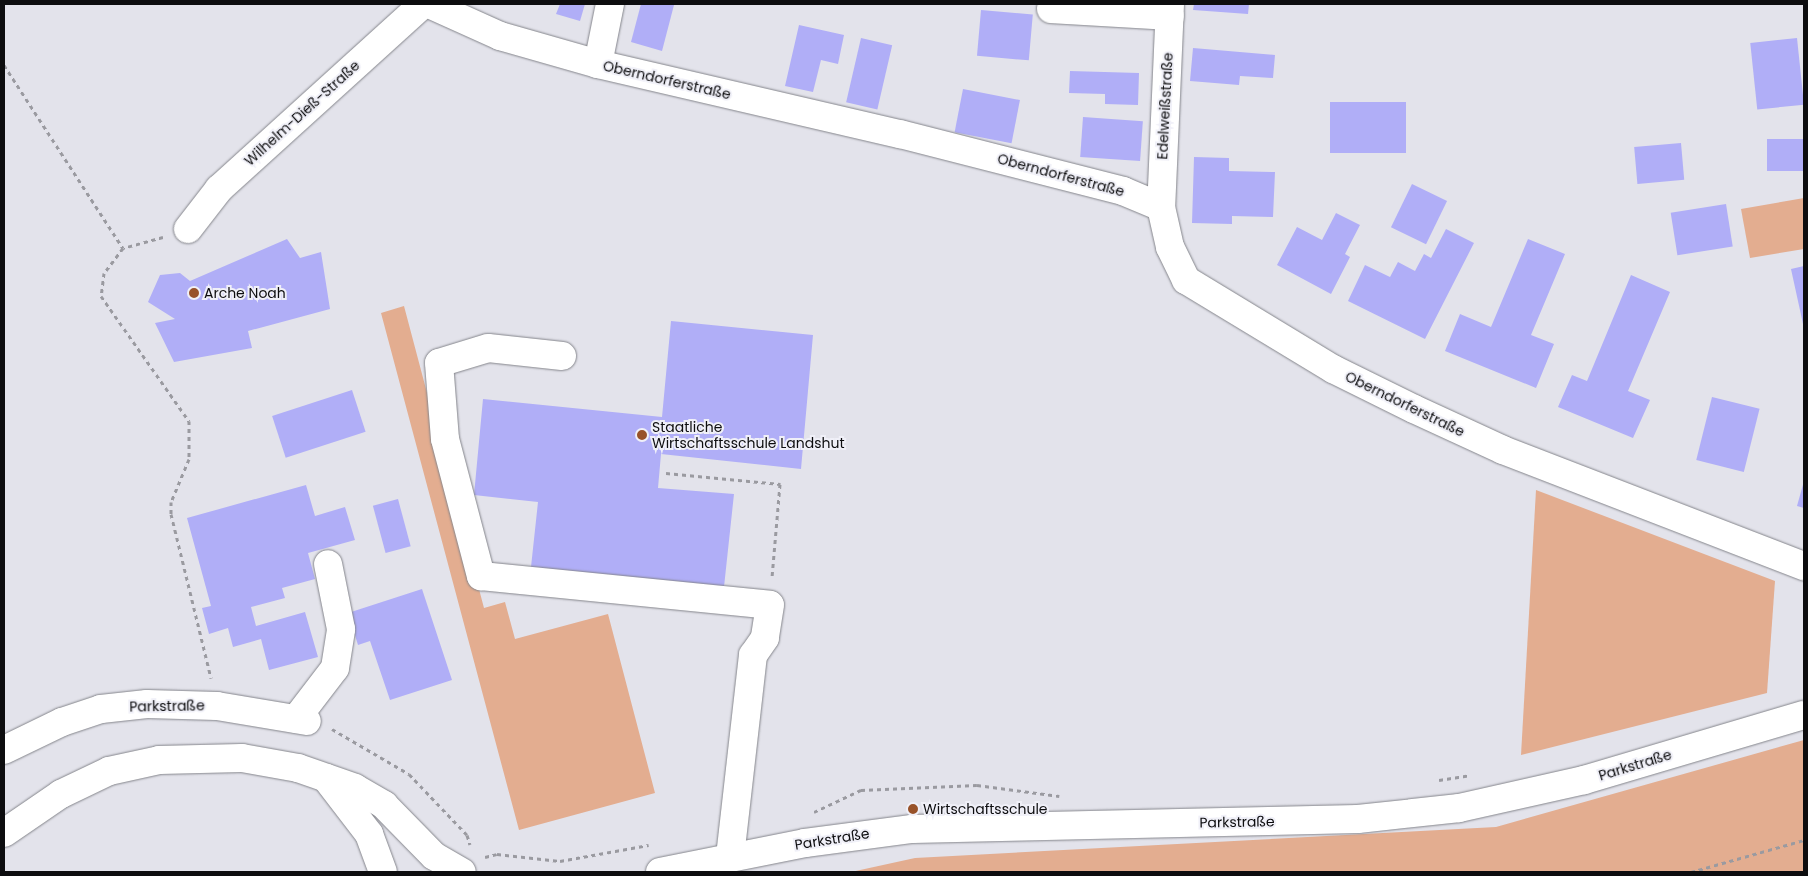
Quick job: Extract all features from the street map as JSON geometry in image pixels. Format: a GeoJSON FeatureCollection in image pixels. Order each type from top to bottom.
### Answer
{"type":"FeatureCollection","features":[{"type":"Feature","properties":{"kind":"street","name":"Wilhelm-Dieß-Straße"},"geometry":{"type":"LineString","coordinates":[[188,229],[219,189],[423,4]]}},
{"type":"Feature","properties":{"kind":"street","name":"Oberndorferstraße"},"geometry":{"type":"LineString","coordinates":[[429,4],[500,36],[598,64],[900,134],[1123,191],[1160,207],[1170,247],[1186,280],[1333,369],[1503,450],[1804,566]]}},
{"type":"Feature","properties":{"kind":"street"},"geometry":{"type":"LineString","coordinates":[[598,64],[610,4]]}},
{"type":"Feature","properties":{"kind":"street"},"geometry":{"type":"LineString","coordinates":[[1051,9],[1170,10]]}},
{"type":"Feature","properties":{"kind":"street","name":"Edelweißstraße"},"geometry":{"type":"LineString","coordinates":[[1160,207],[1170,10]]}},
{"type":"Feature","properties":{"kind":"street"},"geometry":{"type":"LineString","coordinates":[[562,356],[488,348],[439,363],[445,439],[481,576],[770,605],[765,638],[753,655],[730,858]]}},
{"type":"Feature","properties":{"kind":"street","name":"Parkstraße"},"geometry":{"type":"LineString","coordinates":[[4,750],[62,722],[101,709],[147,704],[218,706],[302,720],[335,668],[341,628],[328,564]]}},
{"type":"Feature","properties":{"kind":"street","name":"Parkstraße"},"geometry":{"type":"LineString","coordinates":[[660,872],[842,837],[912,829],[1358,819],[1459,808],[1584,780],[1804,715]]}},
{"type":"Feature","properties":{"kind":"street"},"geometry":{"type":"LineString","coordinates":[[4,832],[61,794],[110,771],[159,760],[242,758],[298,768],[355,788],[384,805],[418,842],[462,872]]}},
{"type":"Feature","properties":{"kind":"street"},"geometry":{"type":"LineString","coordinates":[[326,778],[369,834],[382,872]]}},
{"type":"Feature","properties":{"kind":"street"},"geometry":{"type":"LineString","coordinates":[[418,842],[427,872]]}},
{"type":"Feature","properties":{"kind":"path"},"geometry":{"type":"LineString","coordinates":[[4,65],[123,248]]}},
{"type":"Feature","properties":{"kind":"path"},"geometry":{"type":"LineString","coordinates":[[188,229],[123,248],[104,273],[102,296],[189,421],[189,459],[170,502],[171,514],[218,706]]}},
{"type":"Feature","properties":{"kind":"path"},"geometry":{"type":"LineString","coordinates":[[666,473],[780,484],[770,605]]}},
{"type":"Feature","properties":{"kind":"path"},"geometry":{"type":"LineString","coordinates":[[1434,781],[1473,774]]}},
{"type":"Feature","properties":{"kind":"path"},"geometry":{"type":"LineString","coordinates":[[1691,872],[1804,840]]}},
{"type":"Feature","properties":{"kind":"shaded area"},"geometry":{"type":"Polygon","coordinates":[[[1804,198],[1804,249],[1750,258],[1741,209],[1804,198]]]}},
{"type":"Feature","properties":{"kind":"shaded area"},"geometry":{"type":"Polygon","coordinates":[[[404,306],[484,608],[505,602],[515,639],[608,614],[655,793],[519,830],[381,313],[404,306]]]}},
{"type":"Feature","properties":{"kind":"shaded area"},"geometry":{"type":"Polygon","coordinates":[[[1536,490],[1775,581],[1767,693],[1521,755],[1536,490]]]}},
{"type":"Feature","properties":{"kind":"shaded area"},"geometry":{"type":"Polygon","coordinates":[[[1804,740],[1804,872],[851,872],[915,858],[1496,827],[1804,740]]]}},
{"type":"Feature","properties":{"kind":"building"},"geometry":{"type":"Polygon","coordinates":[[[560,4],[585,4],[580,21],[556,14],[560,4]]]}},
{"type":"Feature","properties":{"kind":"building"},"geometry":{"type":"Polygon","coordinates":[[[641,4],[674,5],[662,51],[631,42],[641,4]]]}},
{"type":"Feature","properties":{"kind":"building"},"geometry":{"type":"Polygon","coordinates":[[[1194,4],[1249,4],[1248,14],[1193,10],[1194,4]]]}},
{"type":"Feature","properties":{"kind":"building"},"geometry":{"type":"Polygon","coordinates":[[[981,10],[1033,15],[1029,60],[977,56],[981,10]]]}},
{"type":"Feature","properties":{"kind":"building"},"geometry":{"type":"Polygon","coordinates":[[[799,25],[844,35],[838,64],[821,60],[813,92],[785,86],[799,25]]]}},
{"type":"Feature","properties":{"kind":"building"},"geometry":{"type":"Polygon","coordinates":[[[861,38],[892,45],[877,110],[846,102],[861,38]]]}},
{"type":"Feature","properties":{"kind":"building"},"geometry":{"type":"Polygon","coordinates":[[[1797,38],[1804,105],[1757,110],[1750,43],[1797,38]]]}},
{"type":"Feature","properties":{"kind":"building"},"geometry":{"type":"Polygon","coordinates":[[[1193,48],[1275,55],[1273,78],[1240,76],[1239,85],[1190,81],[1193,48]]]}},
{"type":"Feature","properties":{"kind":"building"},"geometry":{"type":"Polygon","coordinates":[[[1070,71],[1139,73],[1138,105],[1105,104],[1105,94],[1069,93],[1070,71]]]}},
{"type":"Feature","properties":{"kind":"building"},"geometry":{"type":"Polygon","coordinates":[[[963,89],[1020,100],[1012,143],[955,132],[963,89]]]}},
{"type":"Feature","properties":{"kind":"building"},"geometry":{"type":"Polygon","coordinates":[[[1330,102],[1406,102],[1406,153],[1330,153],[1330,102]]]}},
{"type":"Feature","properties":{"kind":"building"},"geometry":{"type":"Polygon","coordinates":[[[1083,117],[1143,121],[1140,161],[1080,157],[1083,117]]]}},
{"type":"Feature","properties":{"kind":"building"},"geometry":{"type":"Polygon","coordinates":[[[1767,139],[1804,139],[1804,171],[1767,171],[1767,139]]]}},
{"type":"Feature","properties":{"kind":"building"},"geometry":{"type":"Polygon","coordinates":[[[1681,143],[1684,180],[1637,184],[1634,147],[1681,143]]]}},
{"type":"Feature","properties":{"kind":"building"},"geometry":{"type":"Polygon","coordinates":[[[1194,157],[1229,158],[1229,171],[1275,172],[1273,217],[1232,216],[1232,224],[1192,223],[1194,157]]]}},
{"type":"Feature","properties":{"kind":"building"},"geometry":{"type":"Polygon","coordinates":[[[1412,184],[1447,201],[1426,244],[1391,227],[1412,184]]]}},
{"type":"Feature","properties":{"kind":"building"},"geometry":{"type":"Polygon","coordinates":[[[1726,204],[1733,246],[1677,255],[1671,213],[1726,204]]]}},
{"type":"Feature","properties":{"kind":"building"},"geometry":{"type":"Polygon","coordinates":[[[1336,213],[1360,225],[1345,254],[1350,257],[1331,294],[1277,265],[1297,227],[1322,240],[1336,213]]]}},
{"type":"Feature","properties":{"kind":"building"},"geometry":{"type":"Polygon","coordinates":[[[1446,229],[1474,243],[1425,339],[1348,301],[1365,265],[1390,277],[1398,262],[1415,271],[1424,254],[1431,258],[1446,229]]]}},
{"type":"Feature","properties":{"kind":"building"},"geometry":{"type":"Polygon","coordinates":[[[287,239],[300,258],[321,252],[330,309],[248,331],[252,348],[174,362],[155,323],[175,319],[148,302],[160,275],[180,273],[190,281],[287,239]]]}},
{"type":"Feature","properties":{"kind":"building"},"geometry":{"type":"Polygon","coordinates":[[[1528,239],[1565,254],[1531,335],[1554,344],[1536,388],[1445,351],[1460,314],[1491,327],[1528,239]]]}},
{"type":"Feature","properties":{"kind":"building"},"geometry":{"type":"Polygon","coordinates":[[[1804,266],[1804,324],[1803,324],[1791,269],[1804,266]]]}},
{"type":"Feature","properties":{"kind":"building"},"geometry":{"type":"Polygon","coordinates":[[[1631,275],[1670,292],[1628,391],[1650,400],[1633,438],[1558,407],[1572,375],[1587,381],[1631,275]]]}},
{"type":"Feature","properties":{"kind":"building","name":"Staatliche Wirtschaftsschule Landshut"},"geometry":{"type":"Polygon","coordinates":[[[671,321],[813,335],[801,469],[661,454],[658,488],[734,494],[724,587],[531,567],[538,502],[474,495],[483,399],[662,417],[671,321]]]}},
{"type":"Feature","properties":{"kind":"building"},"geometry":{"type":"Polygon","coordinates":[[[352,390],[366,432],[286,458],[272,416],[352,390]]]}},
{"type":"Feature","properties":{"kind":"building"},"geometry":{"type":"Polygon","coordinates":[[[1712,397],[1760,409],[1744,472],[1696,460],[1712,397]]]}},
{"type":"Feature","properties":{"kind":"building"},"geometry":{"type":"Polygon","coordinates":[[[1804,481],[1804,508],[1797,506],[1804,481]]]}},
{"type":"Feature","properties":{"kind":"building"},"geometry":{"type":"Polygon","coordinates":[[[306,485],[315,516],[345,507],[355,540],[308,553],[315,579],[282,588],[285,598],[251,607],[256,626],[305,612],[318,657],[269,670],[261,639],[233,647],[228,628],[209,634],[202,608],[211,606],[187,518],[306,485]]]}},
{"type":"Feature","properties":{"kind":"building"},"geometry":{"type":"Polygon","coordinates":[[[398,499],[411,546],[386,553],[373,506],[398,499]]]}},
{"type":"Feature","properties":{"kind":"building"},"geometry":{"type":"Polygon","coordinates":[[[422,589],[452,680],[390,700],[370,641],[358,645],[348,613],[422,589]]]}},
{"type":"Feature","properties":{"kind":"place","name":"Arche Noah"},"geometry":{"type":"Point","coordinates":[194,293]}},
{"type":"Feature","properties":{"kind":"place","name":"Staatliche Wirtschaftsschule Landshut"},"geometry":{"type":"Point","coordinates":[642,435]}},
{"type":"Feature","properties":{"kind":"place","name":"Wirtschaftsschule"},"geometry":{"type":"Point","coordinates":[913,809]}}]}
